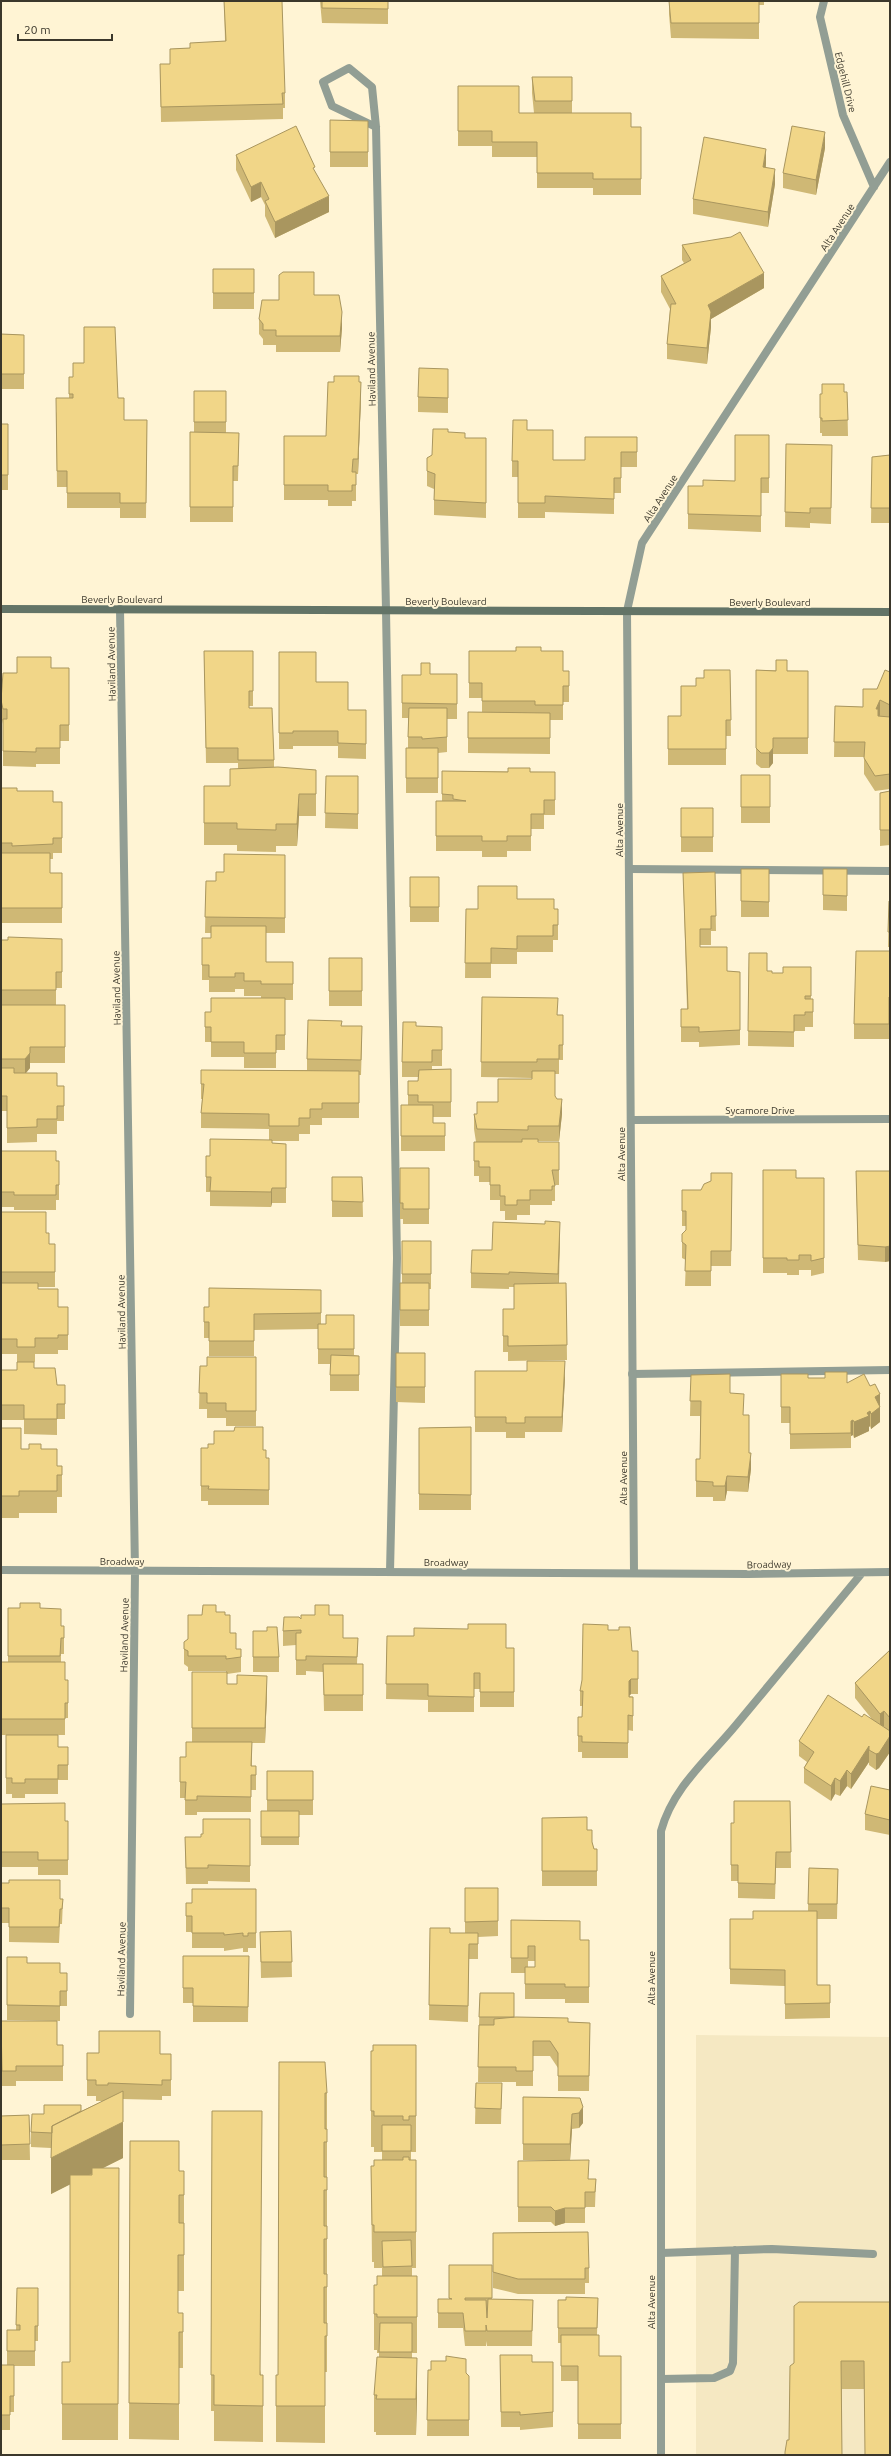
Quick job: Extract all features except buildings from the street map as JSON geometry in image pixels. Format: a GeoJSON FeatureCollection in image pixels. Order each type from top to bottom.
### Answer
{"type":"FeatureCollection","features":[{"type":"Feature","properties":{"kind":"street","name":"Edgehill Drive"},"geometry":{"type":"LineString","coordinates":[[824,1],[820,17],[843,115],[874,187]]}},
{"type":"Feature","properties":{"kind":"street","name":"Haviland Avenue"},"geometry":{"type":"LineString","coordinates":[[376,127],[332,106],[323,82],[349,68],[372,87],[376,127],[397,1258],[390,1572]]}},
{"type":"Feature","properties":{"kind":"street","name":"Alta Avenue"},"geometry":{"type":"LineString","coordinates":[[634,1573],[627,611],[642,543],[890,162]]}},
{"type":"Feature","properties":{"kind":"street","name":"Beverly Boulevard"},"geometry":{"type":"LineString","coordinates":[[1,609],[890,612]]}},
{"type":"Feature","properties":{"kind":"street","name":"Haviland Avenue"},"geometry":{"type":"LineString","coordinates":[[120,609],[135,1571],[130,2014]]}},
{"type":"Feature","properties":{"kind":"street"},"geometry":{"type":"LineString","coordinates":[[629,869],[890,871]]}},
{"type":"Feature","properties":{"kind":"street","name":"Sycamore Drive"},"geometry":{"type":"LineString","coordinates":[[631,1120],[890,1120]]}},
{"type":"Feature","properties":{"kind":"street"},"geometry":{"type":"LineString","coordinates":[[632,1374],[890,1370]]}},
{"type":"Feature","properties":{"kind":"street","name":"Broadway"},"geometry":{"type":"LineString","coordinates":[[1,1570],[634,1573],[890,1572]]}},
{"type":"Feature","properties":{"kind":"street","name":"Alta Avenue"},"geometry":{"type":"LineString","coordinates":[[661,2455],[661,1831],[664,1818],[678,1792],[688,1779],[734,1727],[862,1573]]}},
{"type":"Feature","properties":{"kind":"street"},"geometry":{"type":"LineString","coordinates":[[661,2253],[772,2249],[873,2254]]}},
{"type":"Feature","properties":{"kind":"street"},"geometry":{"type":"LineString","coordinates":[[661,2379],[714,2378],[730,2371],[733,2363],[735,2250]]}},
{"type":"Feature","properties":{"kind":"shaded area"},"geometry":{"type":"Polygon","coordinates":[[[696,2035],[890,2037],[890,2455],[696,2455],[696,2035]]]}}]}
